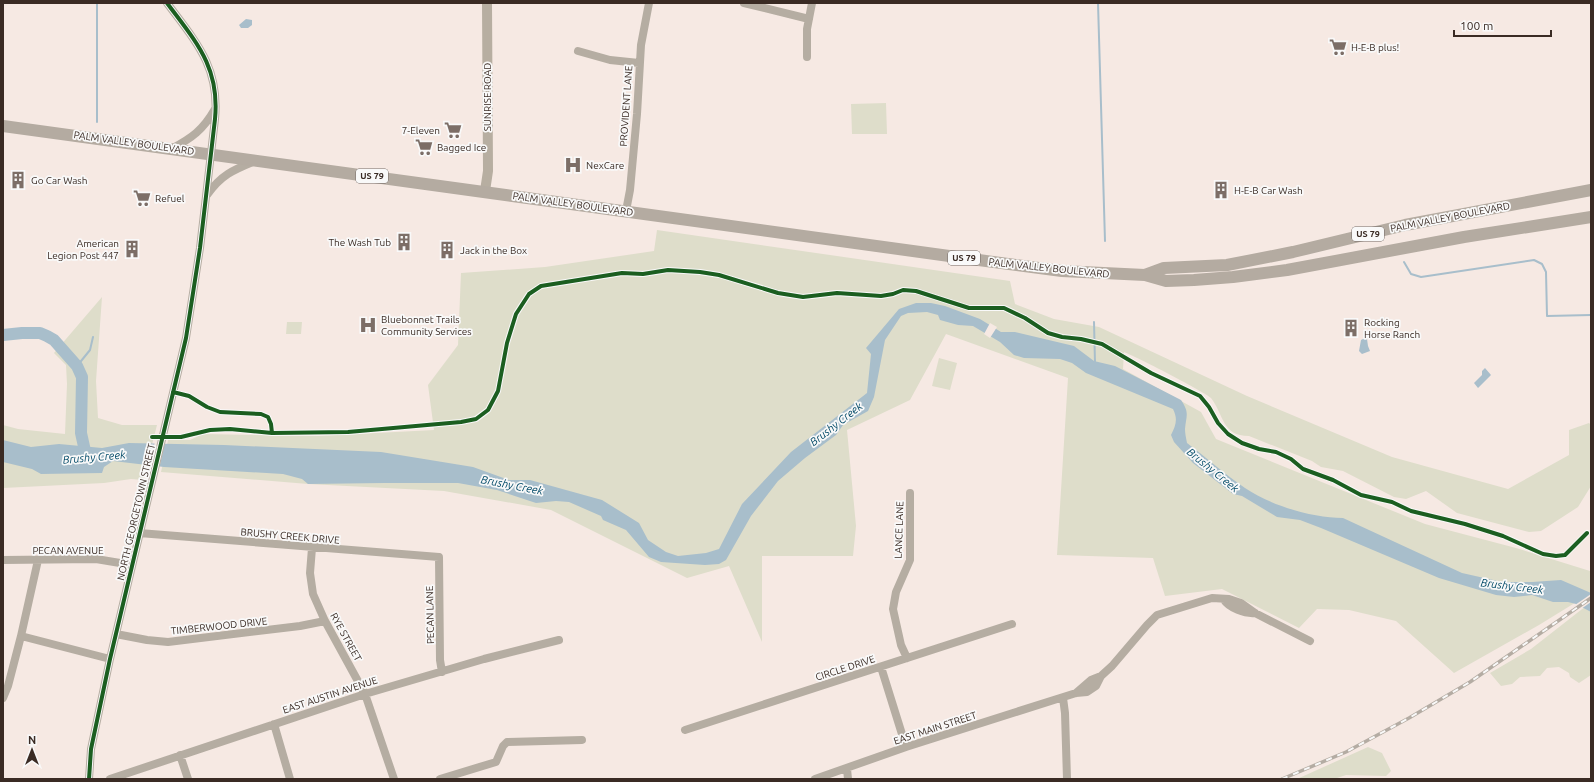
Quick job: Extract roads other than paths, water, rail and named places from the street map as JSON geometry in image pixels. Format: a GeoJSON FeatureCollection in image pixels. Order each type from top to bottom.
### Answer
{"type":"FeatureCollection","features":[{"type":"Feature","properties":{"kind":"highway","name":"PALM VALLEY BOULEVARD"},"geometry":{"type":"LineString","coordinates":[[3,126],[1047,269],[1094,274],[1144,275],[1166,281],[1256,274],[1464,237],[1591,217]]}},
{"type":"Feature","properties":{"kind":"highway","name":"PALM VALLEY BOULEVARD"},"geometry":{"type":"LineString","coordinates":[[1144,275],[1164,268],[1227,265],[1293,252],[1405,225],[1591,190]]}},
{"type":"Feature","properties":{"kind":"highway"},"geometry":{"type":"LineString","coordinates":[[1324,263],[1326,253],[1334,247],[1400,232],[1405,225]]}},
{"type":"Feature","properties":{"kind":"main road","name":"SUNRISE ROAD"},"geometry":{"type":"LineString","coordinates":[[485,191],[488,170],[487,3]]}},
{"type":"Feature","properties":{"kind":"street","name":"NORTH GEORGETOWN STREET"},"geometry":{"type":"LineString","coordinates":[[89,779],[91,749],[110,659],[187,334],[212,154],[216,106],[210,66],[195,40],[167,3]]}},
{"type":"Feature","properties":{"kind":"street","name":"PROVIDENT LANE"},"geometry":{"type":"LineString","coordinates":[[626,211],[630,190],[637,114],[642,34],[649,3]]}},
{"type":"Feature","properties":{"kind":"street"},"geometry":{"type":"LineString","coordinates":[[744,3],[809,19]]}},
{"type":"Feature","properties":{"kind":"street"},"geometry":{"type":"LineString","coordinates":[[807,57],[807,29],[812,3]]}},
{"type":"Feature","properties":{"kind":"street"},"geometry":{"type":"LineString","coordinates":[[578,51],[610,60],[639,63]]}},
{"type":"Feature","properties":{"kind":"street"},"geometry":{"type":"LineString","coordinates":[[171,149],[195,135],[208,120],[216,106]]}},
{"type":"Feature","properties":{"kind":"street"},"geometry":{"type":"LineString","coordinates":[[206,196],[219,179],[229,172],[258,160]]}},
{"type":"Feature","properties":{"kind":"street","name":"LANCE LANE"},"geometry":{"type":"LineString","coordinates":[[907,658],[901,645],[893,609],[896,592],[910,560],[910,494]]}},
{"type":"Feature","properties":{"kind":"street","name":"BRUSHY CREEK DRIVE"},"geometry":{"type":"LineString","coordinates":[[139,533],[439,557]]}},
{"type":"Feature","properties":{"kind":"street","name":"RYE STREET"},"geometry":{"type":"LineString","coordinates":[[312,548],[310,584],[315,599],[325,621],[365,694],[394,779]]}},
{"type":"Feature","properties":{"kind":"street","name":"PECAN LANE"},"geometry":{"type":"LineString","coordinates":[[439,557],[440,652],[442,672]]}},
{"type":"Feature","properties":{"kind":"street","name":"PECAN AVENUE"},"geometry":{"type":"LineString","coordinates":[[3,560],[96,559],[132,565]]}},
{"type":"Feature","properties":{"kind":"street"},"geometry":{"type":"LineString","coordinates":[[3,698],[8,686],[21,636],[38,560]]}},
{"type":"Feature","properties":{"kind":"street","name":"EAST MAIN STREET"},"geometry":{"type":"LineString","coordinates":[[815,779],[906,747],[1076,693],[1087,692],[1096,686],[1101,676],[1112,666],[1157,615],[1212,598],[1224,600],[1228,605],[1250,614],[1255,613],[1310,641]]}},
{"type":"Feature","properties":{"kind":"street","name":"TIMBERWOOD DRIVE"},"geometry":{"type":"LineString","coordinates":[[116,634],[157,642],[178,641],[300,626],[325,621]]}},
{"type":"Feature","properties":{"kind":"street","name":"CIRCLE DRIVE"},"geometry":{"type":"LineString","coordinates":[[684,730],[1012,624]]}},
{"type":"Feature","properties":{"kind":"street"},"geometry":{"type":"LineString","coordinates":[[21,636],[110,659]]}},
{"type":"Feature","properties":{"kind":"street","name":"EAST AUSTIN AVENUE"},"geometry":{"type":"LineString","coordinates":[[110,779],[365,694],[559,640]]}},
{"type":"Feature","properties":{"kind":"street"},"geometry":{"type":"LineString","coordinates":[[880,667],[906,747]]}},
{"type":"Feature","properties":{"kind":"street"},"geometry":{"type":"LineString","coordinates":[[1063,698],[1065,713],[1067,779]]}},
{"type":"Feature","properties":{"kind":"street"},"geometry":{"type":"LineString","coordinates":[[274,724],[290,779]]}},
{"type":"Feature","properties":{"kind":"street"},"geometry":{"type":"LineString","coordinates":[[440,779],[496,762],[503,746],[507,742],[582,740]]}},
{"type":"Feature","properties":{"kind":"street"},"geometry":{"type":"LineString","coordinates":[[180,755],[188,779]]}},
{"type":"Feature","properties":{"kind":"street"},"geometry":{"type":"LineString","coordinates":[[847,769],[848,779]]}},
{"type":"Feature","properties":{"kind":"water"},"geometry":{"type":"Polygon","coordinates":[[[246,19],[252,20],[252,25],[248,28],[241,28],[239,25],[246,19]]]}},
{"type":"Feature","properties":{"kind":"water","name":"Brushy Creek"},"geometry":{"type":"Polygon","coordinates":[[[916,303],[931,303],[945,306],[980,319],[1001,332],[1015,332],[1074,346],[1094,361],[1115,366],[1181,400],[1186,408],[1187,418],[1185,434],[1187,443],[1237,483],[1266,500],[1305,513],[1318,516],[1343,518],[1462,573],[1502,582],[1561,580],[1591,593],[1591,612],[1576,604],[1568,602],[1553,602],[1532,595],[1514,597],[1496,595],[1439,578],[1300,520],[1277,517],[1242,496],[1233,494],[1193,463],[1174,442],[1171,435],[1176,422],[1176,416],[1173,409],[1086,373],[1072,363],[1060,359],[1024,358],[1014,355],[1000,342],[973,326],[958,325],[940,320],[938,315],[927,312],[908,313],[901,316],[885,340],[874,397],[868,411],[843,425],[836,435],[805,458],[778,481],[751,516],[726,560],[719,564],[705,565],[661,562],[649,557],[626,530],[603,520],[601,516],[569,502],[556,501],[536,503],[497,490],[458,483],[308,484],[302,479],[283,474],[164,467],[113,461],[104,467],[102,473],[41,474],[32,469],[3,462],[3,440],[31,447],[59,444],[102,448],[129,443],[224,445],[381,452],[473,467],[509,480],[530,480],[602,500],[639,523],[648,540],[666,552],[678,556],[706,553],[719,549],[742,504],[791,452],[867,393],[871,354],[866,348],[899,309],[916,303]]]}},
{"type":"Feature","properties":{"kind":"water"},"geometry":{"type":"Polygon","coordinates":[[[1365,338],[1367,339],[1370,351],[1362,354],[1359,351],[1361,340],[1365,338]]]}},
{"type":"Feature","properties":{"kind":"water"},"geometry":{"type":"Polygon","coordinates":[[[1485,368],[1491,375],[1478,388],[1474,383],[1482,375],[1482,371],[1485,368]]]}},
{"type":"Feature","properties":{"kind":"waterway"},"geometry":{"type":"LineString","coordinates":[[97,3],[97,122]]}},
{"type":"Feature","properties":{"kind":"waterway"},"geometry":{"type":"LineString","coordinates":[[1098,3],[1105,241]]}},
{"type":"Feature","properties":{"kind":"waterway"},"geometry":{"type":"LineString","coordinates":[[1404,262],[1411,274],[1421,277],[1534,260],[1542,264],[1546,272],[1547,316],[1591,315]]}},
{"type":"Feature","properties":{"kind":"waterway"},"geometry":{"type":"LineString","coordinates":[[1094,322],[1095,363]]}},
{"type":"Feature","properties":{"kind":"waterway","name":"Brushy Creek"},"geometry":{"type":"LineString","coordinates":[[3,335],[40,333],[54,340],[77,366],[82,377],[81,433],[87,460]]}},
{"type":"Feature","properties":{"kind":"waterway"},"geometry":{"type":"LineString","coordinates":[[77,366],[90,350],[93,337]]}},
{"type":"Feature","properties":{"kind":"railway"},"geometry":{"type":"LineString","coordinates":[[1282,779],[1346,752],[1409,718],[1470,682],[1591,598]]}},
{"type":"Feature","properties":{"kind":"place","name":"H-E-B plus!"},"geometry":{"type":"Point","coordinates":[1338,47]}},
{"type":"Feature","properties":{"kind":"place","name":"7-Eleven"},"geometry":{"type":"Point","coordinates":[453,130]}},
{"type":"Feature","properties":{"kind":"place","name":"Bagged Ice"},"geometry":{"type":"Point","coordinates":[424,147]}},
{"type":"Feature","properties":{"kind":"place","name":"NexCare"},"geometry":{"type":"Point","coordinates":[573,165]}},
{"type":"Feature","properties":{"kind":"place","name":"Go Car Wash"},"geometry":{"type":"Point","coordinates":[18,180]}},
{"type":"Feature","properties":{"kind":"place","name":"H-E-B Car Wash"},"geometry":{"type":"Point","coordinates":[1221,190]}},
{"type":"Feature","properties":{"kind":"place","name":"Refuel"},"geometry":{"type":"Point","coordinates":[142,198]}},
{"type":"Feature","properties":{"kind":"place","name":"The Wash Tub"},"geometry":{"type":"Point","coordinates":[404,242]}},
{"type":"Feature","properties":{"kind":"place","name":"American Legion Post 447"},"geometry":{"type":"Point","coordinates":[132,249]}},
{"type":"Feature","properties":{"kind":"place","name":"Jack in the Box"},"geometry":{"type":"Point","coordinates":[447,250]}},
{"type":"Feature","properties":{"kind":"place","name":"Bluebonnet Trails Community Services"},"geometry":{"type":"Point","coordinates":[368,325]}},
{"type":"Feature","properties":{"kind":"place","name":"Rocking Horse Ranch"},"geometry":{"type":"Point","coordinates":[1351,328]}}]}
